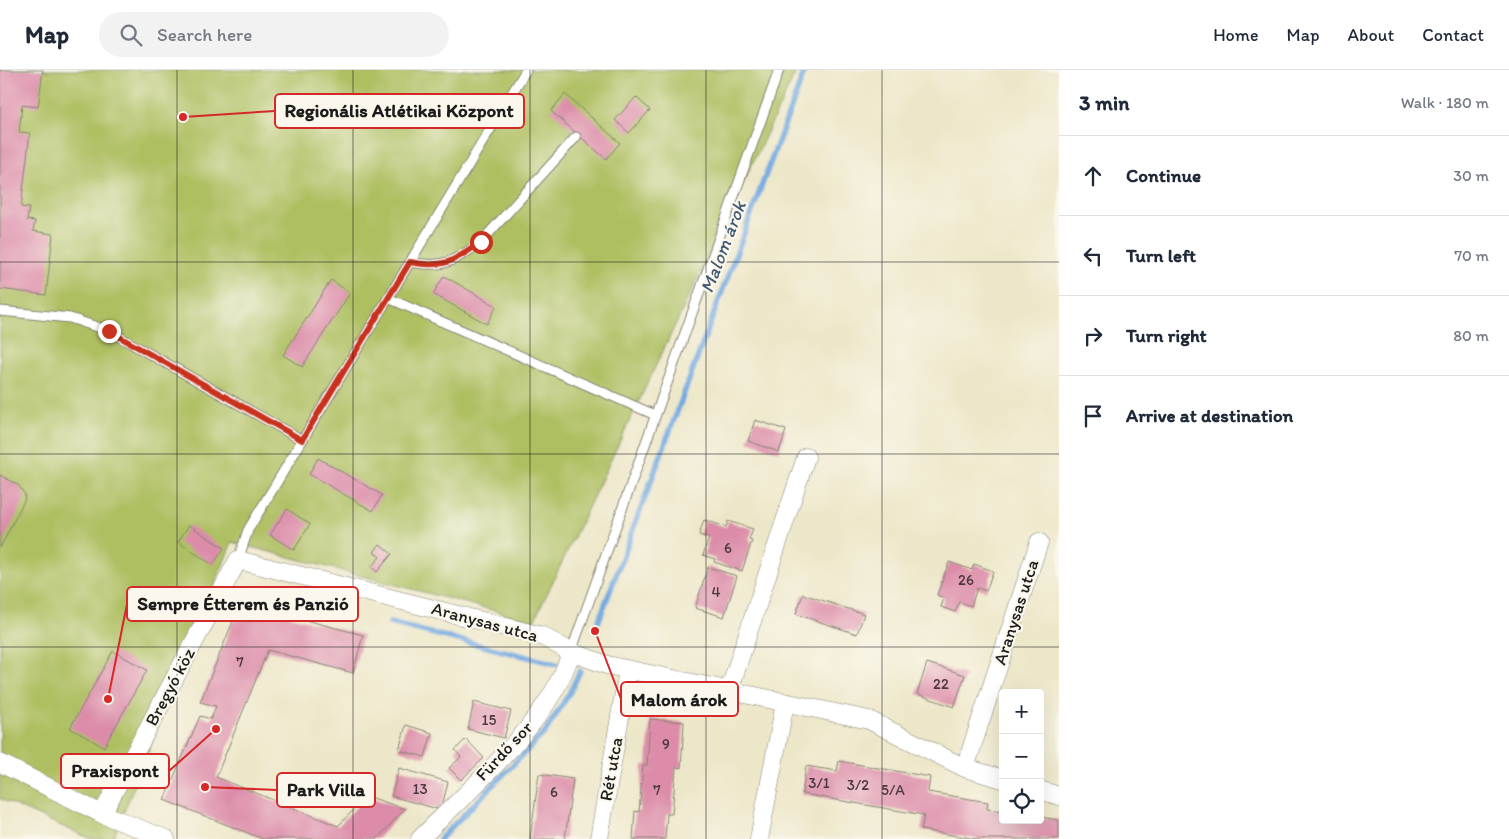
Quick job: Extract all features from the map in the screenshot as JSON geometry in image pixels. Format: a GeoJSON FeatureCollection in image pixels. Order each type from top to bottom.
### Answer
{"type":"FeatureCollection","features":[{"type":"Feature","properties":{"kind":"street"},"geometry":{"type":"LineString","coordinates":[[729,691],[806,457]]}},
{"type":"Feature","properties":{"kind":"street","name":"Aranysas utca"},"geometry":{"type":"LineString","coordinates":[[965,768],[1039,542]]}},
{"type":"Feature","properties":{"kind":"street","name":"Aranysas utca"},"geometry":{"type":"LineString","coordinates":[[238,560],[542,636],[571,652],[628,670],[869,720],[965,768],[999,778]]}},
{"type":"Feature","properties":{"kind":"street","name":"Bregyó köz"},"geometry":{"type":"LineString","coordinates":[[102,814],[238,560]]}},
{"type":"Feature","properties":{"kind":"street","name":"Fürdő sor"},"geometry":{"type":"LineString","coordinates":[[420,839],[519,738],[540,712],[565,673],[571,652]]}},
{"type":"Feature","properties":{"kind":"street","name":"Rét utca"},"geometry":{"type":"LineString","coordinates":[[599,839],[628,670]]}},
{"type":"Feature","properties":{"kind":"street"},"geometry":{"type":"LineString","coordinates":[[759,839],[786,703]]}},
{"type":"Feature","properties":{"kind":"street"},"geometry":{"type":"LineString","coordinates":[[0,763],[102,814],[166,839]]}},
{"type":"Feature","properties":{"kind":"street"},"geometry":{"type":"LineString","coordinates":[[1044,791],[1059,796]]}},
{"type":"Feature","properties":{"kind":"lane"},"geometry":{"type":"LineString","coordinates":[[238,560],[248,530],[526,70]]}},
{"type":"Feature","properties":{"kind":"lane"},"geometry":{"type":"LineString","coordinates":[[571,652],[779,70]]}},
{"type":"Feature","properties":{"kind":"lane"},"geometry":{"type":"LineString","coordinates":[[410,262],[431,266],[448,263],[481,242],[576,138]]}},
{"type":"Feature","properties":{"kind":"lane"},"geometry":{"type":"LineString","coordinates":[[388,298],[655,415]]}},
{"type":"Feature","properties":{"kind":"lane"},"geometry":{"type":"LineString","coordinates":[[0,311],[70,318],[109,331],[302,440]]}},
{"type":"Feature","properties":{"kind":"green space"},"geometry":{"type":"Polygon","coordinates":[[[0,70],[797,70],[534,621],[232,542],[113,839],[91,839],[0,799],[0,70]]]}},
{"type":"Feature","properties":{"kind":"building"},"geometry":{"type":"Polygon","coordinates":[[[0,70],[43,70],[38,107],[22,105],[19,132],[30,133],[21,207],[29,208],[27,220],[35,221],[33,231],[53,234],[46,295],[0,289],[0,70]]]}},
{"type":"Feature","properties":{"kind":"building"},"geometry":{"type":"Polygon","coordinates":[[[565,94],[620,143],[606,159],[551,111],[565,94]]]}},
{"type":"Feature","properties":{"kind":"building"},"geometry":{"type":"Polygon","coordinates":[[[636,97],[650,110],[629,133],[615,120],[636,97]]]}},
{"type":"Feature","properties":{"kind":"building"},"geometry":{"type":"Polygon","coordinates":[[[444,276],[496,306],[487,324],[433,294],[444,276]]]}},
{"type":"Feature","properties":{"kind":"building"},"geometry":{"type":"Polygon","coordinates":[[[331,280],[350,293],[302,367],[283,355],[331,280]]]}},
{"type":"Feature","properties":{"kind":"building"},"geometry":{"type":"Polygon","coordinates":[[[755,420],[786,430],[779,452],[748,441],[755,420]]]}},
{"type":"Feature","properties":{"kind":"building"},"geometry":{"type":"Polygon","coordinates":[[[318,458],[382,495],[373,511],[309,474],[318,458]]]}},
{"type":"Feature","properties":{"kind":"building"},"geometry":{"type":"Polygon","coordinates":[[[0,475],[18,485],[25,495],[24,501],[0,548],[0,475]]]}},
{"type":"Feature","properties":{"kind":"building"},"geometry":{"type":"Polygon","coordinates":[[[287,509],[310,524],[294,550],[270,535],[287,509]]]}},
{"type":"Feature","properties":{"kind":"building"},"geometry":{"type":"Polygon","coordinates":[[[704,520],[726,527],[728,521],[753,529],[749,540],[752,541],[742,571],[714,562],[715,559],[703,555],[709,538],[699,535],[704,520]]]}},
{"type":"Feature","properties":{"kind":"building"},"geometry":{"type":"Polygon","coordinates":[[[189,525],[224,548],[213,565],[178,542],[189,525]]]}},
{"type":"Feature","properties":{"kind":"building"},"geometry":{"type":"Polygon","coordinates":[[[380,544],[392,554],[377,572],[371,567],[380,557],[374,552],[380,544]]]}},
{"type":"Feature","properties":{"kind":"building"},"geometry":{"type":"Polygon","coordinates":[[[949,562],[972,570],[974,564],[993,571],[986,591],[977,588],[971,606],[959,602],[955,612],[941,607],[944,598],[937,595],[949,562]]]}},
{"type":"Feature","properties":{"kind":"building"},"geometry":{"type":"Polygon","coordinates":[[[708,567],[737,576],[724,617],[695,608],[708,567]]]}},
{"type":"Feature","properties":{"kind":"building"},"geometry":{"type":"Polygon","coordinates":[[[803,594],[864,614],[857,634],[796,614],[803,594]]]}},
{"type":"Feature","properties":{"kind":"building"},"geometry":{"type":"Polygon","coordinates":[[[244,604],[363,635],[353,673],[268,650],[216,777],[338,826],[367,796],[405,809],[377,839],[263,839],[164,800],[200,716],[211,719],[216,706],[200,702],[234,619],[239,622],[244,604]]]}},
{"type":"Feature","properties":{"kind":"building"},"geometry":{"type":"Polygon","coordinates":[[[113,651],[147,670],[104,747],[70,728],[113,651]]]}},
{"type":"Feature","properties":{"kind":"building"},"geometry":{"type":"Polygon","coordinates":[[[927,663],[965,675],[954,707],[917,694],[927,663]]]}},
{"type":"Feature","properties":{"kind":"building"},"geometry":{"type":"Polygon","coordinates":[[[474,702],[511,711],[504,738],[468,729],[474,702]]]}},
{"type":"Feature","properties":{"kind":"building"},"geometry":{"type":"Polygon","coordinates":[[[650,719],[684,722],[681,768],[676,767],[672,814],[667,814],[665,839],[633,839],[635,811],[639,812],[643,765],[647,765],[650,719]]]}},
{"type":"Feature","properties":{"kind":"building"},"geometry":{"type":"Polygon","coordinates":[[[406,725],[432,733],[425,757],[399,750],[406,725]]]}},
{"type":"Feature","properties":{"kind":"building"},"geometry":{"type":"Polygon","coordinates":[[[466,739],[484,758],[461,780],[449,768],[461,757],[455,750],[466,739]]]}},
{"type":"Feature","properties":{"kind":"building"},"geometry":{"type":"Polygon","coordinates":[[[839,761],[930,777],[928,792],[988,802],[987,809],[999,810],[999,824],[1044,824],[1044,818],[1059,820],[1059,839],[977,839],[921,830],[924,815],[802,794],[806,766],[837,771],[839,761]]]}},
{"type":"Feature","properties":{"kind":"building"},"geometry":{"type":"Polygon","coordinates":[[[399,768],[448,782],[441,810],[391,796],[399,768]]]}},
{"type":"Feature","properties":{"kind":"building"},"geometry":{"type":"Polygon","coordinates":[[[539,774],[573,779],[565,839],[530,839],[539,774]]]}},
{"type":"Feature","properties":{"kind":"waterway","name":"Malom árok"},"geometry":{"type":"LineString","coordinates":[[595,631],[805,70]]}},
{"type":"Feature","properties":{"kind":"waterway"},"geometry":{"type":"LineString","coordinates":[[390,623],[556,664]]}},
{"type":"Feature","properties":{"kind":"waterway","name":"Malom árok"},"geometry":{"type":"LineString","coordinates":[[440,839],[545,732],[570,692],[580,671]]}},
{"type":"Feature","properties":{"kind":"place","name":"Regionális Atlétikai Központ"},"geometry":{"type":"Point","coordinates":[183,117]}},
{"type":"Feature","properties":{"kind":"place","name":"Malom árok"},"geometry":{"type":"Point","coordinates":[595,631]}},
{"type":"Feature","properties":{"kind":"place","name":"Sempre Étterem és Panzió"},"geometry":{"type":"Point","coordinates":[108,699]}},
{"type":"Feature","properties":{"kind":"place","name":"Praxispont"},"geometry":{"type":"Point","coordinates":[216,729]}},
{"type":"Feature","properties":{"kind":"place","name":"Park Villa"},"geometry":{"type":"Point","coordinates":[205,787]}},
{"type":"Feature","properties":{"kind":"route"},"geometry":{"type":"LineString","coordinates":[[109,331],[302,440],[410,262],[431,266],[448,263],[481,242]]}}]}
